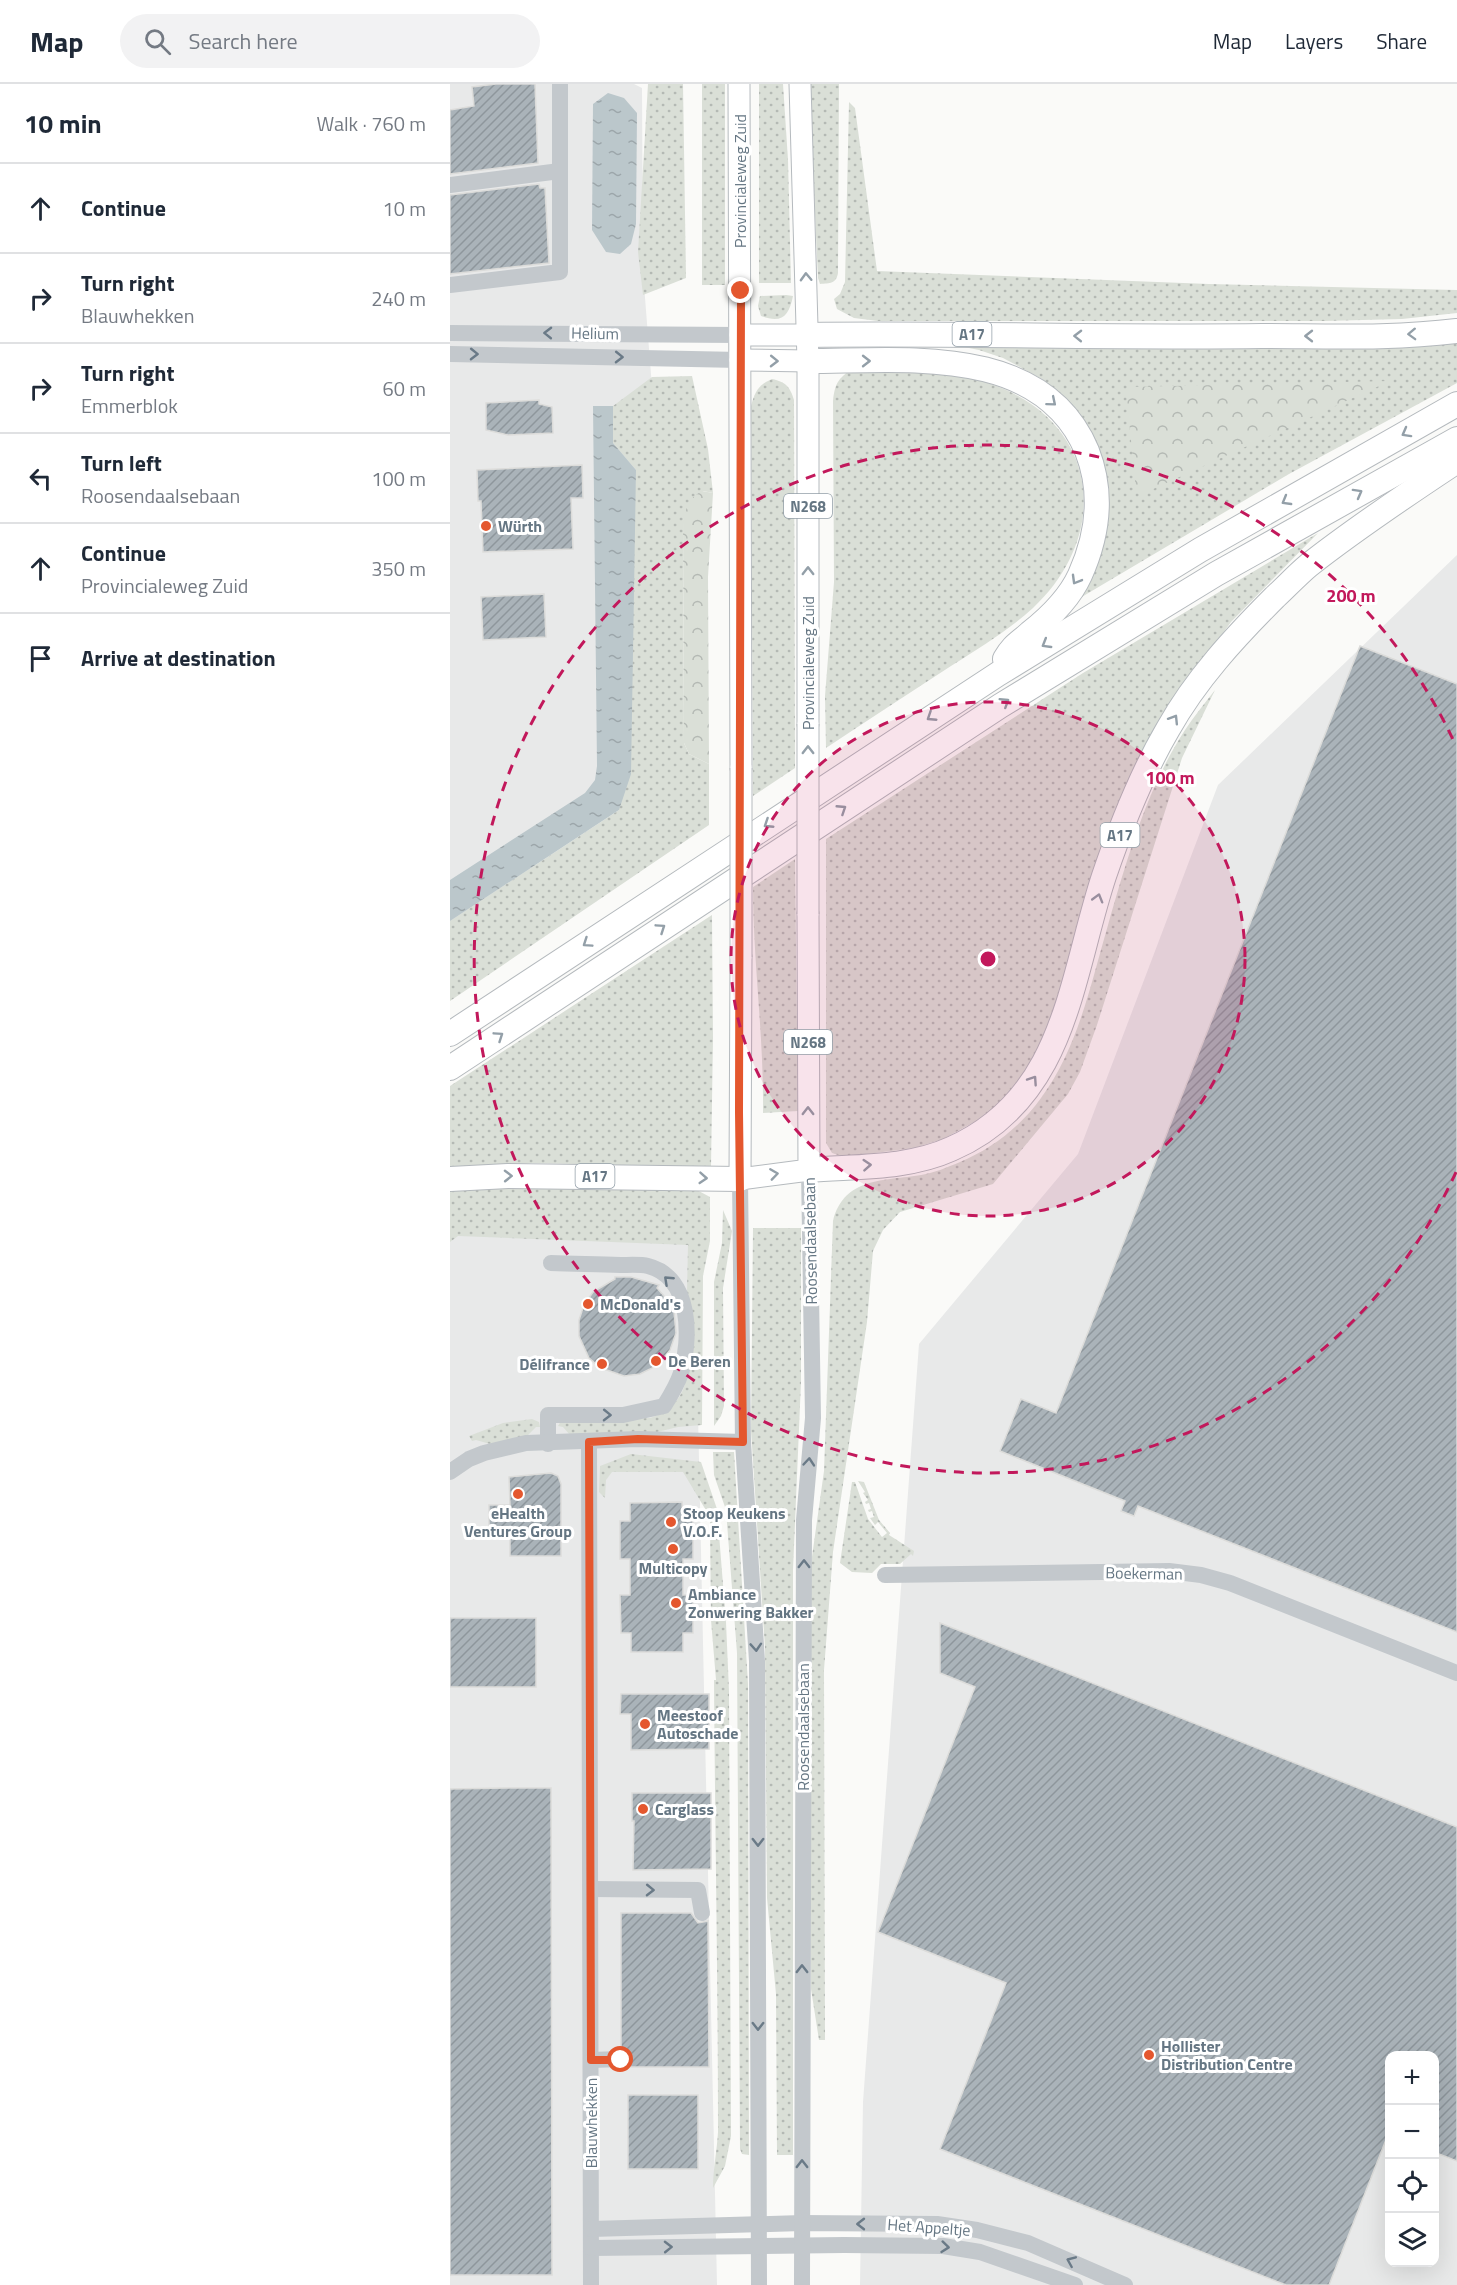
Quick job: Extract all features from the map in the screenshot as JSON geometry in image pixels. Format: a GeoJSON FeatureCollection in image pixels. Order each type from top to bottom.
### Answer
{"type":"FeatureCollection","features":[{"type":"Feature","properties":{"kind":"highway","name":"A17"},"geometry":{"type":"LineString","coordinates":[[807,335],[1368,336],[1457,331]]}},
{"type":"Feature","properties":{"kind":"highway","name":"A17"},"geometry":{"type":"LineString","coordinates":[[808,361],[926,361],[1001,373],[1036,389],[1064,412],[1080,435],[1092,464],[1097,490],[1097,517],[1091,544],[1079,577],[1060,606],[1030,634],[1012,647],[998,674]]}},
{"type":"Feature","properties":{"kind":"highway","name":"A17"},"geometry":{"type":"LineString","coordinates":[[450,1034],[998,674],[1200,550],[1457,404]]}},
{"type":"Feature","properties":{"kind":"highway"},"geometry":{"type":"LineString","coordinates":[[450,1068],[999,706],[1216,574],[1457,439]]}},
{"type":"Feature","properties":{"kind":"highway","name":"A17"},"geometry":{"type":"LineString","coordinates":[[808,1170],[910,1162],[950,1150],[981,1133],[1006,1114],[1043,1066],[1062,1024],[1104,877],[1135,795],[1167,729],[1188,697],[1212,664],[1252,620],[1307,567],[1378,514],[1457,461]]}},
{"type":"Feature","properties":{"kind":"highway","name":"A17"},"geometry":{"type":"LineString","coordinates":[[450,1179],[508,1176],[740,1179]]}},
{"type":"Feature","properties":{"kind":"main road","name":"Provincialeweg Zuid"},"geometry":{"type":"LineString","coordinates":[[740,84],[740,1179]]}},
{"type":"Feature","properties":{"kind":"main road","name":"Provincialeweg Zuid"},"geometry":{"type":"LineString","coordinates":[[800,84],[808,361],[808,1170]]}},
{"type":"Feature","properties":{"kind":"main road"},"geometry":{"type":"LineString","coordinates":[[740,335],[807,335]]}},
{"type":"Feature","properties":{"kind":"main road"},"geometry":{"type":"LineString","coordinates":[[740,360],[808,361]]}},
{"type":"Feature","properties":{"kind":"main road"},"geometry":{"type":"LineString","coordinates":[[740,1179],[808,1170]]}},
{"type":"Feature","properties":{"kind":"street"},"geometry":{"type":"LineString","coordinates":[[450,285],[560,272],[560,84]]}},
{"type":"Feature","properties":{"kind":"street"},"geometry":{"type":"LineString","coordinates":[[450,185],[560,171]]}},
{"type":"Feature","properties":{"kind":"street","name":"Helium"},"geometry":{"type":"LineString","coordinates":[[450,333],[740,335]]}},
{"type":"Feature","properties":{"kind":"street","name":"Helium"},"geometry":{"type":"LineString","coordinates":[[450,354],[740,360]]}},
{"type":"Feature","properties":{"kind":"street","name":"Roosendaalsebaan"},"geometry":{"type":"LineString","coordinates":[[802,2285],[804,1520],[813,1418],[808,1170]]}},
{"type":"Feature","properties":{"kind":"street"},"geometry":{"type":"LineString","coordinates":[[740,1179],[743,1442],[757,1661],[759,2285]]}},
{"type":"Feature","properties":{"kind":"street"},"geometry":{"type":"LineString","coordinates":[[548,1443],[548,1415],[623,1415],[664,1406],[675,1389],[681,1371],[687,1336],[684,1305],[678,1291],[671,1279],[648,1266],[551,1263]]}},
{"type":"Feature","properties":{"kind":"street"},"geometry":{"type":"LineString","coordinates":[[450,1472],[469,1459],[484,1453],[526,1443],[649,1439],[743,1442]]}},
{"type":"Feature","properties":{"kind":"street","name":"Blauwhekken"},"geometry":{"type":"LineString","coordinates":[[589,1442],[591,2285]]}},
{"type":"Feature","properties":{"kind":"street","name":"Boekerman"},"geometry":{"type":"LineString","coordinates":[[885,1575],[1169,1571],[1201,1575],[1230,1583],[1457,1673]]}},
{"type":"Feature","properties":{"kind":"street"},"geometry":{"type":"LineString","coordinates":[[591,1889],[698,1890],[702,1913]]}},
{"type":"Feature","properties":{"kind":"street"},"geometry":{"type":"LineString","coordinates":[[591,2060],[621,2060]]}},
{"type":"Feature","properties":{"kind":"street"},"geometry":{"type":"LineString","coordinates":[[591,2229],[759,2224]]}},
{"type":"Feature","properties":{"kind":"street","name":"Het Appeltje"},"geometry":{"type":"LineString","coordinates":[[759,2224],[937,2224],[977,2230],[1028,2242],[1125,2285]]}},
{"type":"Feature","properties":{"kind":"street"},"geometry":{"type":"LineString","coordinates":[[591,2248],[802,2245]]}},
{"type":"Feature","properties":{"kind":"street","name":"Het Appeltje"},"geometry":{"type":"LineString","coordinates":[[802,2245],[943,2246],[980,2252],[1075,2285]]}},
{"type":"Feature","properties":{"kind":"shaded area"},"geometry":{"type":"Polygon","coordinates":[[[450,84],[634,84],[642,88],[643,272],[670,617],[615,769],[450,963],[450,84]]]}},
{"type":"Feature","properties":{"kind":"shaded area"},"geometry":{"type":"Polygon","coordinates":[[[1457,555],[1457,2285],[860,2285],[863,2102],[919,1344],[1078,1154],[1218,785],[1457,555]]]}},
{"type":"Feature","properties":{"kind":"shaded area"},"geometry":{"type":"Polygon","coordinates":[[[450,1222],[694,1230],[717,2285],[450,2285],[450,1222]]]}},
{"type":"Feature","properties":{"kind":"green space"},"geometry":{"type":"Polygon","coordinates":[[[648,84],[683,84],[686,278],[643,295],[638,252],[648,84]]]}},
{"type":"Feature","properties":{"kind":"green space"},"geometry":{"type":"Polygon","coordinates":[[[702,84],[725,84],[725,285],[702,285],[702,84]]]}},
{"type":"Feature","properties":{"kind":"green space"},"geometry":{"type":"Polygon","coordinates":[[[759,84],[783,84],[788,160],[791,283],[759,283],[759,84]]]}},
{"type":"Feature","properties":{"kind":"green space"},"geometry":{"type":"Polygon","coordinates":[[[809,84],[839,84],[838,273],[834,281],[820,284],[818,278],[809,84]]]}},
{"type":"Feature","properties":{"kind":"green space"},"geometry":{"type":"Polygon","coordinates":[[[849,102],[855,108],[877,271],[1209,284],[1457,290],[1457,313],[1402,319],[1324,321],[878,321],[854,318],[837,309],[834,299],[840,294],[845,282],[849,102]]]}},
{"type":"Feature","properties":{"kind":"green space"},"geometry":{"type":"Polygon","coordinates":[[[760,296],[793,296],[789,309],[783,317],[774,319],[761,316],[758,306],[760,296]]]}},
{"type":"Feature","properties":{"kind":"green space"},"geometry":{"type":"Polygon","coordinates":[[[1457,338],[1457,383],[1289,474],[1080,598],[1078,596],[1092,566],[1079,416],[1062,396],[1042,379],[1003,358],[959,346],[1457,338]]]}},
{"type":"Feature","properties":{"kind":"green space"},"geometry":{"type":"Polygon","coordinates":[[[856,367],[924,371],[975,379],[1027,401],[1054,424],[1072,451],[1082,482],[1083,514],[1075,547],[1059,578],[1033,608],[994,638],[826,748],[825,696],[834,582],[833,401],[839,381],[856,367]]]}},
{"type":"Feature","properties":{"kind":"green space"},"geometry":{"type":"Polygon","coordinates":[[[692,376],[708,449],[713,493],[703,491],[683,520],[684,743],[689,754],[709,764],[709,825],[450,1001],[450,921],[619,810],[636,470],[613,443],[613,406],[652,377],[692,376]]]}},
{"type":"Feature","properties":{"kind":"green space"},"geometry":{"type":"Polygon","coordinates":[[[772,379],[787,386],[794,400],[795,768],[753,796],[751,406],[758,390],[772,379]]]}},
{"type":"Feature","properties":{"kind":"green space"},"geometry":{"type":"Polygon","coordinates":[[[1390,381],[1151,490],[1139,493],[1136,491],[1126,390],[1128,387],[1390,381]]]}},
{"type":"Feature","properties":{"kind":"green space"},"geometry":{"type":"Polygon","coordinates":[[[702,491],[713,493],[708,577],[709,764],[689,754],[684,743],[683,520],[689,503],[702,491]]]}},
{"type":"Feature","properties":{"kind":"green space"},"geometry":{"type":"Polygon","coordinates":[[[1318,533],[1231,622],[1177,697],[1045,1044],[1006,1098],[978,1120],[943,1139],[914,1148],[844,1157],[832,1153],[826,1143],[826,839],[1083,673],[1318,533]]]}},
{"type":"Feature","properties":{"kind":"green space"},"geometry":{"type":"Polygon","coordinates":[[[1215,690],[1182,758],[1097,1025],[1080,1072],[1068,1094],[993,1184],[900,1212],[883,1230],[873,1251],[867,1322],[833,1552],[824,1670],[825,2040],[819,2040],[811,1989],[810,1571],[824,1471],[833,1221],[838,1207],[846,1196],[856,1189],[880,1181],[931,1173],[972,1157],[1005,1136],[1041,1098],[1054,1079],[1074,1037],[1139,824],[1149,800],[1188,725],[1215,690]]]}},
{"type":"Feature","properties":{"kind":"green space"},"geometry":{"type":"Polygon","coordinates":[[[795,859],[798,1111],[763,1113],[753,887],[795,859]]]}},
{"type":"Feature","properties":{"kind":"green space"},"geometry":{"type":"Polygon","coordinates":[[[712,915],[711,1167],[532,1163],[450,1167],[450,1086],[712,915]]]}},
{"type":"Feature","properties":{"kind":"green space"},"geometry":{"type":"Polygon","coordinates":[[[483,1186],[695,1189],[710,1197],[710,1241],[703,1276],[702,1425],[678,1427],[653,1433],[570,1435],[563,1427],[558,1426],[561,1421],[650,1418],[668,1410],[680,1396],[685,1384],[688,1245],[458,1236],[450,1242],[450,1188],[483,1186]]]}},
{"type":"Feature","properties":{"kind":"green space"},"geometry":{"type":"Polygon","coordinates":[[[723,1210],[732,1231],[723,1288],[724,1406],[714,1426],[714,1282],[722,1243],[723,1210]]]}},
{"type":"Feature","properties":{"kind":"green space"},"geometry":{"type":"Polygon","coordinates":[[[753,1228],[801,1228],[801,1382],[793,1570],[793,2155],[777,2155],[776,1994],[767,1898],[765,1648],[751,1430],[753,1228]]]}},
{"type":"Feature","properties":{"kind":"green space"},"geometry":{"type":"Polygon","coordinates":[[[532,1419],[539,1422],[540,1427],[536,1427],[527,1436],[490,1444],[472,1441],[469,1436],[503,1423],[532,1419]]]}},
{"type":"Feature","properties":{"kind":"green space"},"geometry":{"type":"Polygon","coordinates":[[[713,1452],[734,1452],[748,1684],[749,2155],[742,2154],[740,2149],[737,1653],[726,1510],[714,1475],[713,1452]]]}},
{"type":"Feature","properties":{"kind":"green space"},"geometry":{"type":"Polygon","coordinates":[[[631,1454],[701,1462],[717,1509],[729,1691],[731,2136],[725,2166],[713,2188],[718,2132],[718,2075],[714,1680],[716,1680],[711,1620],[710,1522],[707,1512],[683,1472],[612,1472],[606,1480],[605,1498],[599,1492],[600,1466],[631,1454]]]}},
{"type":"Feature","properties":{"kind":"green space"},"geometry":{"type":"Polygon","coordinates":[[[858,1481],[864,1482],[879,1520],[890,1533],[889,1535],[914,1551],[913,1556],[911,1554],[900,1564],[881,1564],[872,1573],[852,1572],[840,1563],[852,1482],[855,1482],[868,1519],[882,1537],[887,1533],[878,1522],[875,1525],[870,1518],[874,1517],[872,1511],[868,1510],[871,1509],[869,1503],[865,1502],[868,1500],[858,1481]]]}},
{"type":"Feature","properties":{"kind":"water"},"geometry":{"type":"Polygon","coordinates":[[[608,93],[624,98],[637,113],[636,224],[631,244],[620,254],[606,252],[592,230],[593,104],[608,93]]]}},
{"type":"Feature","properties":{"kind":"water"},"geometry":{"type":"Polygon","coordinates":[[[593,406],[613,406],[613,443],[636,470],[631,774],[619,810],[450,921],[450,880],[585,793],[595,780],[597,766],[593,406]]]}},
{"type":"Feature","properties":{"kind":"building"},"geometry":{"type":"Polygon","coordinates":[[[496,84],[535,84],[538,163],[450,174],[450,110],[474,106],[472,87],[496,84]]]}},
{"type":"Feature","properties":{"kind":"building"},"geometry":{"type":"Polygon","coordinates":[[[539,184],[540,188],[545,188],[549,263],[450,274],[450,195],[539,184]]]}},
{"type":"Feature","properties":{"kind":"building"},"geometry":{"type":"Polygon","coordinates":[[[539,400],[539,404],[552,407],[553,433],[508,435],[486,430],[486,403],[539,400]]]}},
{"type":"Feature","properties":{"kind":"building"},"geometry":{"type":"Polygon","coordinates":[[[582,465],[583,498],[571,498],[573,549],[483,552],[477,470],[582,465]]]}},
{"type":"Feature","properties":{"kind":"building"},"geometry":{"type":"Polygon","coordinates":[[[544,594],[546,637],[483,640],[481,597],[544,594]]]}},
{"type":"Feature","properties":{"kind":"building"},"geometry":{"type":"Polygon","coordinates":[[[1360,646],[1457,684],[1457,1632],[1138,1506],[1134,1516],[1121,1511],[1125,1501],[1000,1451],[1021,1399],[1056,1413],[1360,646]]]}},
{"type":"Feature","properties":{"kind":"building"},"geometry":{"type":"Polygon","coordinates":[[[615,1277],[631,1277],[659,1285],[657,1288],[670,1303],[674,1312],[676,1333],[670,1350],[658,1365],[640,1374],[624,1376],[601,1368],[589,1358],[579,1336],[579,1320],[584,1305],[593,1292],[615,1277]]]}},
{"type":"Feature","properties":{"kind":"building"},"geometry":{"type":"Polygon","coordinates":[[[551,1473],[558,1476],[561,1484],[561,1556],[510,1556],[510,1531],[489,1531],[489,1505],[510,1505],[509,1477],[551,1473]]]}},
{"type":"Feature","properties":{"kind":"building"},"geometry":{"type":"Polygon","coordinates":[[[682,1502],[683,1521],[693,1521],[693,1559],[683,1559],[683,1595],[693,1595],[693,1633],[683,1633],[683,1652],[631,1652],[631,1633],[621,1633],[620,1595],[630,1595],[630,1559],[620,1559],[620,1521],[630,1521],[630,1503],[682,1502]]]}},
{"type":"Feature","properties":{"kind":"building"},"geometry":{"type":"Polygon","coordinates":[[[450,1618],[536,1618],[536,1687],[450,1687],[450,1618]]]}},
{"type":"Feature","properties":{"kind":"building"},"geometry":{"type":"Polygon","coordinates":[[[940,1623],[1457,1827],[1457,2161],[1439,2154],[1439,2051],[1385,2051],[1385,2142],[1329,2285],[1286,2285],[940,2149],[1006,1983],[878,1932],[975,1687],[940,1673],[940,1623]]]}},
{"type":"Feature","properties":{"kind":"building"},"geometry":{"type":"Polygon","coordinates":[[[621,1694],[709,1694],[709,1749],[631,1750],[631,1714],[620,1714],[621,1694]]]}},
{"type":"Feature","properties":{"kind":"building"},"geometry":{"type":"Polygon","coordinates":[[[551,1788],[552,2275],[450,2275],[450,1789],[551,1788]]]}},
{"type":"Feature","properties":{"kind":"building"},"geometry":{"type":"Polygon","coordinates":[[[632,1793],[711,1793],[711,1869],[633,1870],[632,1793]]]}},
{"type":"Feature","properties":{"kind":"building"},"geometry":{"type":"Polygon","coordinates":[[[621,1913],[691,1913],[698,1923],[708,1921],[709,2067],[627,2067],[631,2059],[630,2054],[621,2049],[621,1913]]]}},
{"type":"Feature","properties":{"kind":"building"},"geometry":{"type":"Polygon","coordinates":[[[628,2095],[698,2095],[698,2169],[628,2169],[628,2095]]]}},
{"type":"Feature","properties":{"kind":"place","name":"Würth"},"geometry":{"type":"Point","coordinates":[486,526]}},
{"type":"Feature","properties":{"kind":"place","name":"McDonald's"},"geometry":{"type":"Point","coordinates":[588,1304]}},
{"type":"Feature","properties":{"kind":"place","name":"De Beren"},"geometry":{"type":"Point","coordinates":[656,1361]}},
{"type":"Feature","properties":{"kind":"place","name":"Délifrance"},"geometry":{"type":"Point","coordinates":[602,1364]}},
{"type":"Feature","properties":{"kind":"place","name":"eHealth Ventures Group"},"geometry":{"type":"Point","coordinates":[518,1494]}},
{"type":"Feature","properties":{"kind":"place","name":"Stoop Keukens V.O.F."},"geometry":{"type":"Point","coordinates":[671,1522]}},
{"type":"Feature","properties":{"kind":"place","name":"Multicopy"},"geometry":{"type":"Point","coordinates":[673,1549]}},
{"type":"Feature","properties":{"kind":"place","name":"Ambiance Zonwering Bakker"},"geometry":{"type":"Point","coordinates":[676,1603]}},
{"type":"Feature","properties":{"kind":"place","name":"Meestoof Autoschade"},"geometry":{"type":"Point","coordinates":[645,1724]}},
{"type":"Feature","properties":{"kind":"place","name":"Carglass"},"geometry":{"type":"Point","coordinates":[643,1809]}},
{"type":"Feature","properties":{"kind":"place","name":"Hollister Distribution Centre"},"geometry":{"type":"Point","coordinates":[1149,2055]}},
{"type":"Feature","properties":{"kind":"route"},"geometry":{"type":"LineString","coordinates":[[621,2060],[591,2060],[589,1442],[638,1439],[743,1442],[739,1112],[741,291]]}}]}
